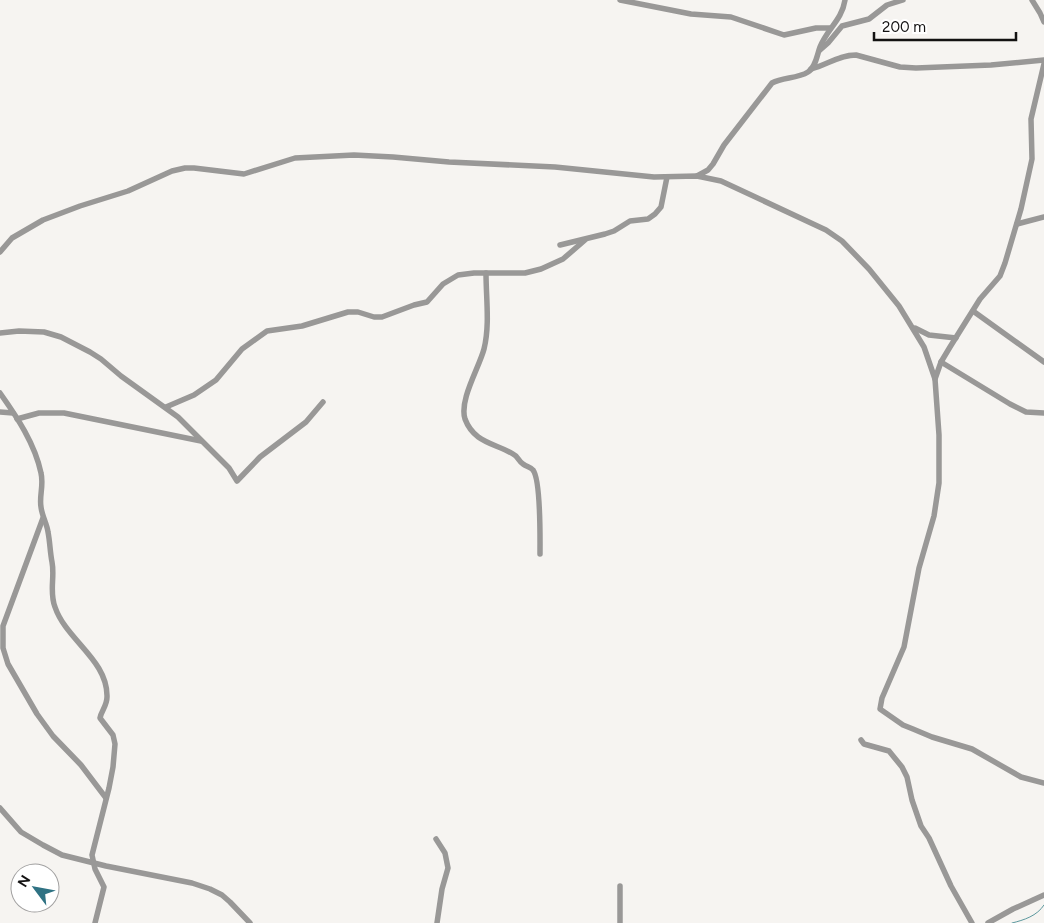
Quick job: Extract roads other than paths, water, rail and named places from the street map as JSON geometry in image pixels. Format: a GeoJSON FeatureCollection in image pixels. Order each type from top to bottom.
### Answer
{"type":"FeatureCollection","features":[{"type":"Feature","properties":{"kind":"street"},"geometry":{"type":"LineString","coordinates":[[620,0],[690,14],[731,17],[780,34],[789,35],[816,28],[830,28]]}},
{"type":"Feature","properties":{"kind":"street"},"geometry":{"type":"LineString","coordinates":[[812,69],[830,28],[842,13],[844,0]]}},
{"type":"Feature","properties":{"kind":"street"},"geometry":{"type":"LineString","coordinates":[[818,52],[842,26],[869,18],[888,5],[903,0]]}},
{"type":"Feature","properties":{"kind":"street"},"geometry":{"type":"LineString","coordinates":[[1032,0],[1044,22]]}},
{"type":"Feature","properties":{"kind":"street"},"geometry":{"type":"LineString","coordinates":[[697,176],[708,170],[713,164],[724,145],[768,87],[781,78],[802,75],[828,61],[848,55],[856,55],[900,67],[916,68],[991,65],[1044,60]]}},
{"type":"Feature","properties":{"kind":"street"},"geometry":{"type":"LineString","coordinates":[[935,379],[941,362],[973,311],[1002,270],[1017,224],[1032,159],[1031,119],[1033,104],[1044,64]]}},
{"type":"Feature","properties":{"kind":"street"},"geometry":{"type":"LineString","coordinates":[[0,252],[12,238],[43,220],[128,191],[172,171],[185,168],[244,174],[295,158],[372,155],[449,162],[555,167],[654,177],[697,176],[721,181],[820,227],[842,241],[869,269],[899,306],[924,347],[935,379],[939,435],[939,483],[934,516],[919,568],[904,647],[882,698],[880,709],[903,725],[932,737],[972,749],[1020,777],[1044,783]]}},
{"type":"Feature","properties":{"kind":"street"},"geometry":{"type":"LineString","coordinates":[[560,245],[614,231],[630,221],[646,220],[655,214],[663,198],[667,177]]}},
{"type":"Feature","properties":{"kind":"street"},"geometry":{"type":"LineString","coordinates":[[1017,224],[1044,217]]}},
{"type":"Feature","properties":{"kind":"street"},"geometry":{"type":"LineString","coordinates":[[166,407],[194,395],[216,380],[242,349],[266,331],[302,326],[348,312],[358,312],[382,318],[414,305],[427,302],[443,284],[458,275],[525,272],[541,269],[563,259],[585,240]]}},
{"type":"Feature","properties":{"kind":"street"},"geometry":{"type":"LineString","coordinates":[[486,273],[486,338],[484,349],[465,401],[465,418],[471,429],[483,440],[513,454],[522,464],[531,468],[535,473],[540,554]]}},
{"type":"Feature","properties":{"kind":"street"},"geometry":{"type":"LineString","coordinates":[[973,311],[1044,362]]}},
{"type":"Feature","properties":{"kind":"street"},"geometry":{"type":"LineString","coordinates":[[913,327],[929,335],[956,338]]}},
{"type":"Feature","properties":{"kind":"street"},"geometry":{"type":"LineString","coordinates":[[1,332],[44,332],[61,337],[101,359],[121,376],[178,417],[229,468],[236,480],[239,481],[260,457],[306,422],[323,402]]}},
{"type":"Feature","properties":{"kind":"street"},"geometry":{"type":"LineString","coordinates":[[941,362],[1026,412],[1044,412]]}},
{"type":"Feature","properties":{"kind":"street"},"geometry":{"type":"LineString","coordinates":[[0,393],[32,446],[41,471],[43,484],[40,503],[48,534],[52,564],[51,591],[54,608],[102,673],[107,693],[107,704],[100,718],[113,735],[115,744],[113,767],[93,846],[93,862],[104,887],[95,923]]}},
{"type":"Feature","properties":{"kind":"street"},"geometry":{"type":"LineString","coordinates":[[0,412],[13,412]]}},
{"type":"Feature","properties":{"kind":"street"},"geometry":{"type":"LineString","coordinates":[[16,419],[40,413],[64,413],[201,441]]}},
{"type":"Feature","properties":{"kind":"street"},"geometry":{"type":"LineString","coordinates":[[43,518],[3,626],[3,648],[8,664],[37,714],[53,736],[106,798]]}},
{"type":"Feature","properties":{"kind":"street"},"geometry":{"type":"LineString","coordinates":[[861,740],[864,744],[889,751],[902,767],[921,826],[972,923]]}},
{"type":"Feature","properties":{"kind":"street"},"geometry":{"type":"LineString","coordinates":[[0,808],[15,825],[32,838],[62,855],[192,883],[210,889],[222,895],[250,923]]}},
{"type":"Feature","properties":{"kind":"street"},"geometry":{"type":"LineString","coordinates":[[436,839],[445,854],[448,868],[442,889],[437,923]]}},
{"type":"Feature","properties":{"kind":"street"},"geometry":{"type":"LineString","coordinates":[[620,886],[620,923]]}},
{"type":"Feature","properties":{"kind":"street"},"geometry":{"type":"LineString","coordinates":[[988,923],[1044,895]]}},
{"type":"Feature","properties":{"kind":"waterway"},"geometry":{"type":"LineString","coordinates":[[1012,923],[1034,915],[1044,905]]}}]}
